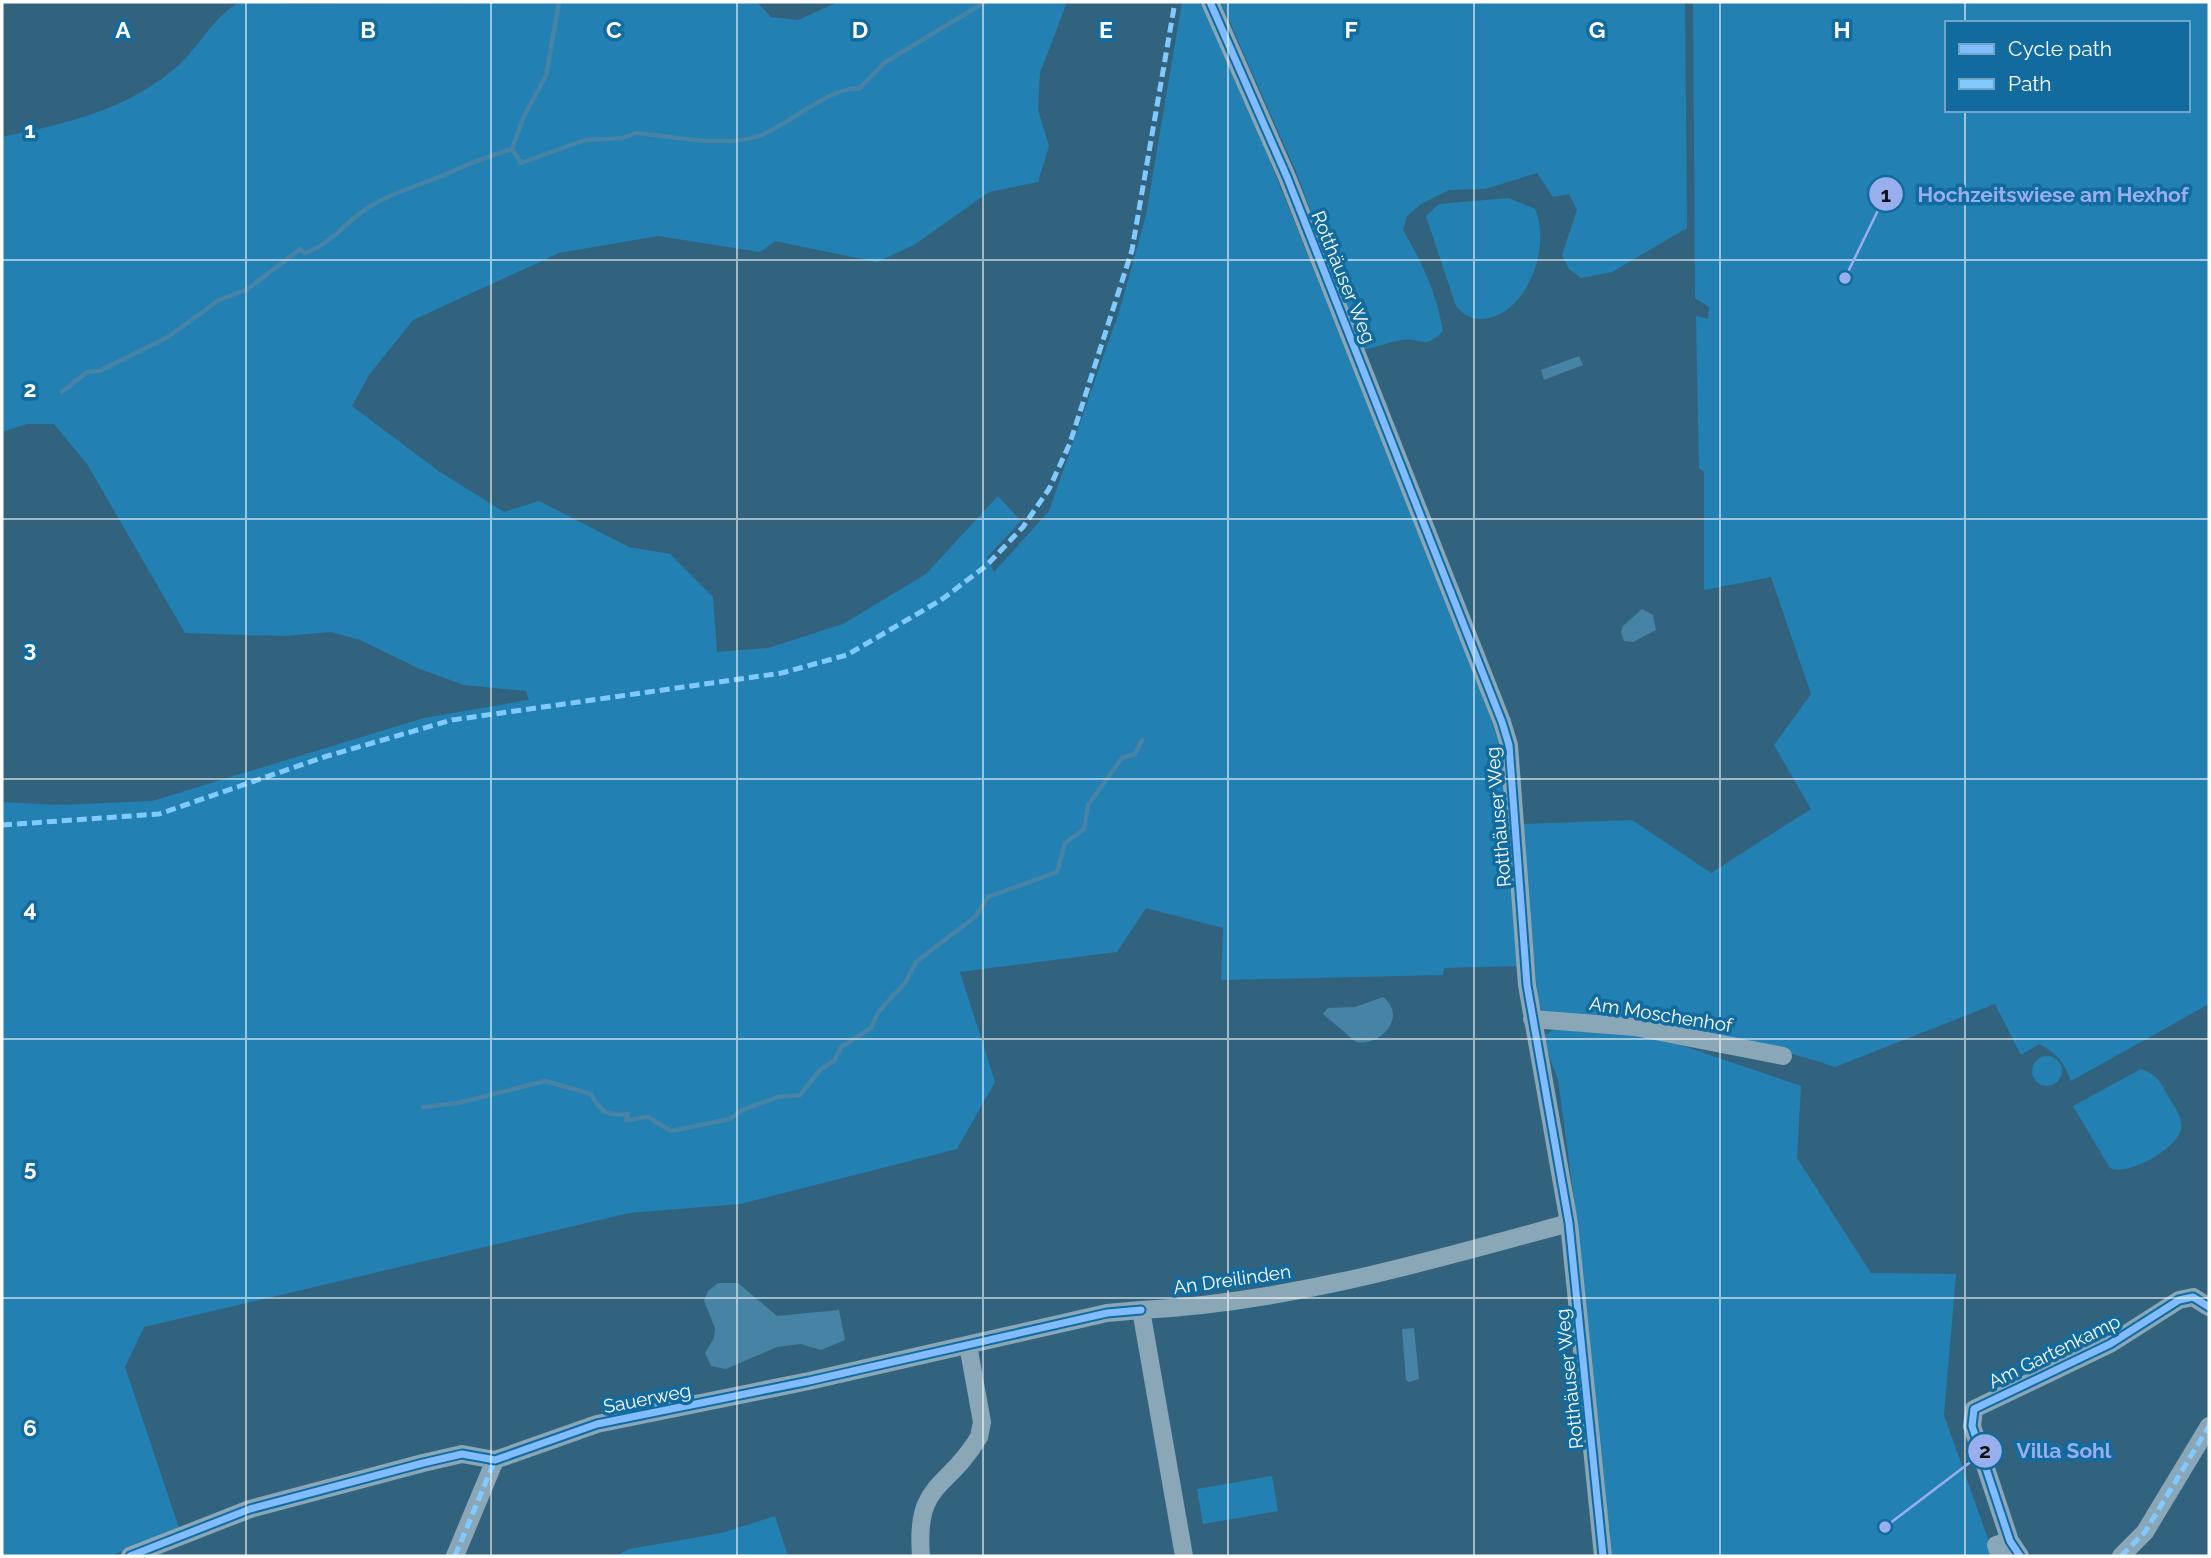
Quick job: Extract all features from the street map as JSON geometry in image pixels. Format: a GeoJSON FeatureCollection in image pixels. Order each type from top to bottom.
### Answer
{"type":"FeatureCollection","features":[{"type":"Feature","properties":{"kind":"street","name":"Rotthäuser Weg"},"geometry":{"type":"LineString","coordinates":[[1210,2],[1287,177],[1509,745],[1532,1018],[1569,1223],[1603,1556]]}},
{"type":"Feature","properties":{"kind":"street","name":"Am Moschenhof"},"geometry":{"type":"LineString","coordinates":[[1532,1018],[1635,1027],[1783,1056]]}},
{"type":"Feature","properties":{"kind":"street","name":"An Dreilinden"},"geometry":{"type":"LineString","coordinates":[[1141,1310],[1208,1307],[1359,1281],[1569,1223]]}},
{"type":"Feature","properties":{"kind":"street","name":"Am Gartenkamp"},"geometry":{"type":"LineString","coordinates":[[2020,1556],[2002,1547],[1972,1426],[1974,1409],[2110,1344],[2179,1300],[2193,1297],[2209,1307]]}},
{"type":"Feature","properties":{"kind":"street","name":"Sauerweg"},"geometry":{"type":"LineString","coordinates":[[130,1556],[250,1509],[423,1463],[462,1454],[495,1460],[597,1424],[796,1384],[1107,1313],[1141,1310]]}},
{"type":"Feature","properties":{"kind":"street"},"geometry":{"type":"LineString","coordinates":[[1141,1310],[1184,1556]]}},
{"type":"Feature","properties":{"kind":"street"},"geometry":{"type":"LineString","coordinates":[[920,1556],[918,1525],[921,1509],[979,1437],[982,1422],[968,1345]]}},
{"type":"Feature","properties":{"kind":"street"},"geometry":{"type":"LineString","coordinates":[[2121,1556],[2146,1532],[2209,1426]]}},
{"type":"Feature","properties":{"kind":"street"},"geometry":{"type":"LineString","coordinates":[[455,1556],[495,1460]]}},
{"type":"Feature","properties":{"kind":"shaded area"},"geometry":{"type":"Polygon","coordinates":[[[240,2],[757,2],[771,17],[798,20],[838,2],[1067,2],[1040,73],[1038,110],[1049,146],[1038,182],[989,192],[914,245],[877,262],[775,241],[760,252],[658,236],[559,253],[413,320],[369,375],[352,406],[440,472],[504,512],[539,501],[629,547],[670,554],[713,597],[717,652],[768,648],[843,624],[926,574],[998,496],[1021,521],[987,557],[994,572],[1049,511],[1120,309],[1146,215],[1182,2],[1197,2],[1209,10],[1465,645],[1501,748],[1518,966],[1444,968],[1443,975],[1221,980],[1223,928],[1146,908],[1117,952],[960,972],[995,1082],[957,1149],[740,1204],[629,1213],[144,1327],[125,1367],[179,1528],[110,1556],[2,1556],[2,802],[59,805],[152,801],[424,718],[529,700],[526,691],[464,685],[420,669],[360,640],[331,632],[284,636],[185,633],[87,464],[54,424],[27,424],[2,432],[2,137],[96,113],[140,93],[180,64],[215,22],[240,2]]]}},
{"type":"Feature","properties":{"kind":"shaded area"},"geometry":{"type":"Polygon","coordinates":[[[1221,2],[1685,2],[1687,228],[1612,272],[1581,278],[1569,269],[1562,255],[1577,210],[1569,194],[1553,197],[1537,173],[1485,189],[1449,190],[1421,204],[1407,216],[1403,230],[1428,279],[1443,331],[1427,342],[1402,340],[1363,350],[1297,174],[1221,2]]]}},
{"type":"Feature","properties":{"kind":"shaded area"},"geometry":{"type":"Polygon","coordinates":[[[1693,2],[2209,2],[2209,1004],[2071,1081],[2059,1059],[2039,1044],[2021,1055],[1995,1004],[1835,1067],[1727,1039],[1543,1013],[1538,1001],[1522,824],[1632,820],[1711,873],[1811,809],[1774,745],[1811,694],[1771,577],[1704,590],[1704,472],[1699,468],[1696,316],[1708,319],[1709,307],[1695,298],[1693,2]]]}},
{"type":"Feature","properties":{"kind":"shaded area"},"geometry":{"type":"Polygon","coordinates":[[[1509,198],[1535,209],[1540,240],[1533,274],[1515,302],[1503,312],[1489,318],[1471,317],[1456,306],[1426,216],[1439,204],[1509,198]]]}},
{"type":"Feature","properties":{"kind":"shaded area"},"geometry":{"type":"Polygon","coordinates":[[[1579,356],[1583,365],[1544,380],[1541,370],[1579,356]]]}},
{"type":"Feature","properties":{"kind":"shaded area"},"geometry":{"type":"Polygon","coordinates":[[[1642,609],[1653,615],[1656,630],[1633,642],[1624,641],[1621,632],[1623,626],[1642,609]]]}},
{"type":"Feature","properties":{"kind":"shaded area"},"geometry":{"type":"Polygon","coordinates":[[[1383,997],[1393,1013],[1392,1021],[1382,1035],[1374,1040],[1356,1042],[1323,1014],[1328,1008],[1355,1007],[1383,997]]]}},
{"type":"Feature","properties":{"kind":"shaded area"},"geometry":{"type":"Polygon","coordinates":[[[1555,1029],[1648,1034],[1801,1086],[1797,1158],[1871,1273],[1956,1274],[1944,1415],[1994,1556],[1612,1556],[1577,1220],[1558,1080],[1542,1037],[1555,1029]]]}},
{"type":"Feature","properties":{"kind":"shaded area"},"geometry":{"type":"Polygon","coordinates":[[[2047,1056],[2053,1057],[2061,1065],[2061,1077],[2053,1085],[2047,1086],[2041,1085],[2033,1077],[2032,1071],[2033,1065],[2041,1057],[2047,1056]]]}},
{"type":"Feature","properties":{"kind":"shaded area"},"geometry":{"type":"Polygon","coordinates":[[[2141,1069],[2154,1076],[2162,1085],[2179,1116],[2181,1129],[2171,1144],[2151,1159],[2128,1168],[2110,1168],[2073,1106],[2141,1069]]]}},
{"type":"Feature","properties":{"kind":"shaded area"},"geometry":{"type":"Polygon","coordinates":[[[718,1283],[738,1283],[777,1316],[839,1310],[845,1340],[821,1350],[801,1344],[777,1347],[726,1369],[711,1366],[705,1353],[714,1338],[715,1328],[704,1301],[708,1291],[718,1283]]]}},
{"type":"Feature","properties":{"kind":"shaded area"},"geometry":{"type":"Polygon","coordinates":[[[1414,1328],[1419,1379],[1409,1382],[1406,1380],[1402,1329],[1414,1328]]]}},
{"type":"Feature","properties":{"kind":"shaded area"},"geometry":{"type":"Polygon","coordinates":[[[1272,1476],[1278,1511],[1203,1524],[1197,1489],[1272,1476]]]}},
{"type":"Feature","properties":{"kind":"shaded area"},"geometry":{"type":"Polygon","coordinates":[[[775,1516],[788,1556],[616,1556],[629,1549],[722,1533],[775,1516]]]}},
{"type":"Feature","properties":{"kind":"waterway"},"geometry":{"type":"LineString","coordinates":[[62,392],[87,372],[99,371],[168,337],[219,300],[248,289],[300,249],[305,253],[313,250],[376,203],[512,149],[524,116],[546,76],[559,2]]}},
{"type":"Feature","properties":{"kind":"waterway"},"geometry":{"type":"LineString","coordinates":[[512,149],[521,163],[585,140],[623,138],[636,133],[715,141],[759,136],[823,99],[848,89],[859,89],[884,63],[985,2]]}},
{"type":"Feature","properties":{"kind":"waterway"},"geometry":{"type":"LineString","coordinates":[[423,1107],[458,1103],[545,1081],[591,1094],[605,1112],[628,1114],[626,1120],[648,1117],[671,1131],[730,1119],[742,1110],[778,1097],[800,1095],[820,1070],[834,1061],[841,1047],[871,1028],[879,1011],[905,983],[916,962],[976,916],[988,897],[1057,872],[1065,843],[1084,829],[1088,805],[1122,758],[1135,754],[1142,740]]}},
{"type":"Feature","properties":{"kind":"marked path"},"geometry":{"type":"LineString","coordinates":[[2,825],[159,814],[324,757],[452,720],[782,673],[847,655],[941,600],[986,566],[1023,527],[1049,489],[1070,443],[1132,250],[1175,2]]}},
{"type":"Feature","properties":{"kind":"marked path"},"geometry":{"type":"LineString","coordinates":[[2121,1556],[2145,1532],[2209,1426]]}},
{"type":"Feature","properties":{"kind":"marked path"},"geometry":{"type":"LineString","coordinates":[[455,1556],[495,1460]]}},
{"type":"Feature","properties":{"kind":"cycle path"},"geometry":{"type":"LineString","coordinates":[[1210,2],[1287,177],[1509,745],[1527,985],[1569,1223],[1603,1556]]}},
{"type":"Feature","properties":{"kind":"cycle path"},"geometry":{"type":"LineString","coordinates":[[2020,1556],[2010,1541],[1972,1426],[1974,1409],[2110,1344],[2179,1300],[2193,1297],[2209,1307]]}},
{"type":"Feature","properties":{"kind":"cycle path"},"geometry":{"type":"LineString","coordinates":[[130,1556],[250,1509],[423,1463],[462,1454],[495,1460],[597,1424],[809,1381],[1107,1313],[1141,1310]]}},
{"type":"Feature","properties":{"kind":"place","name":"Hochzeitswiese am Hexhof"},"geometry":{"type":"Point","coordinates":[1845,278]}},
{"type":"Feature","properties":{"kind":"place","name":"Villa Sohl"},"geometry":{"type":"Point","coordinates":[1885,1527]}}]}
